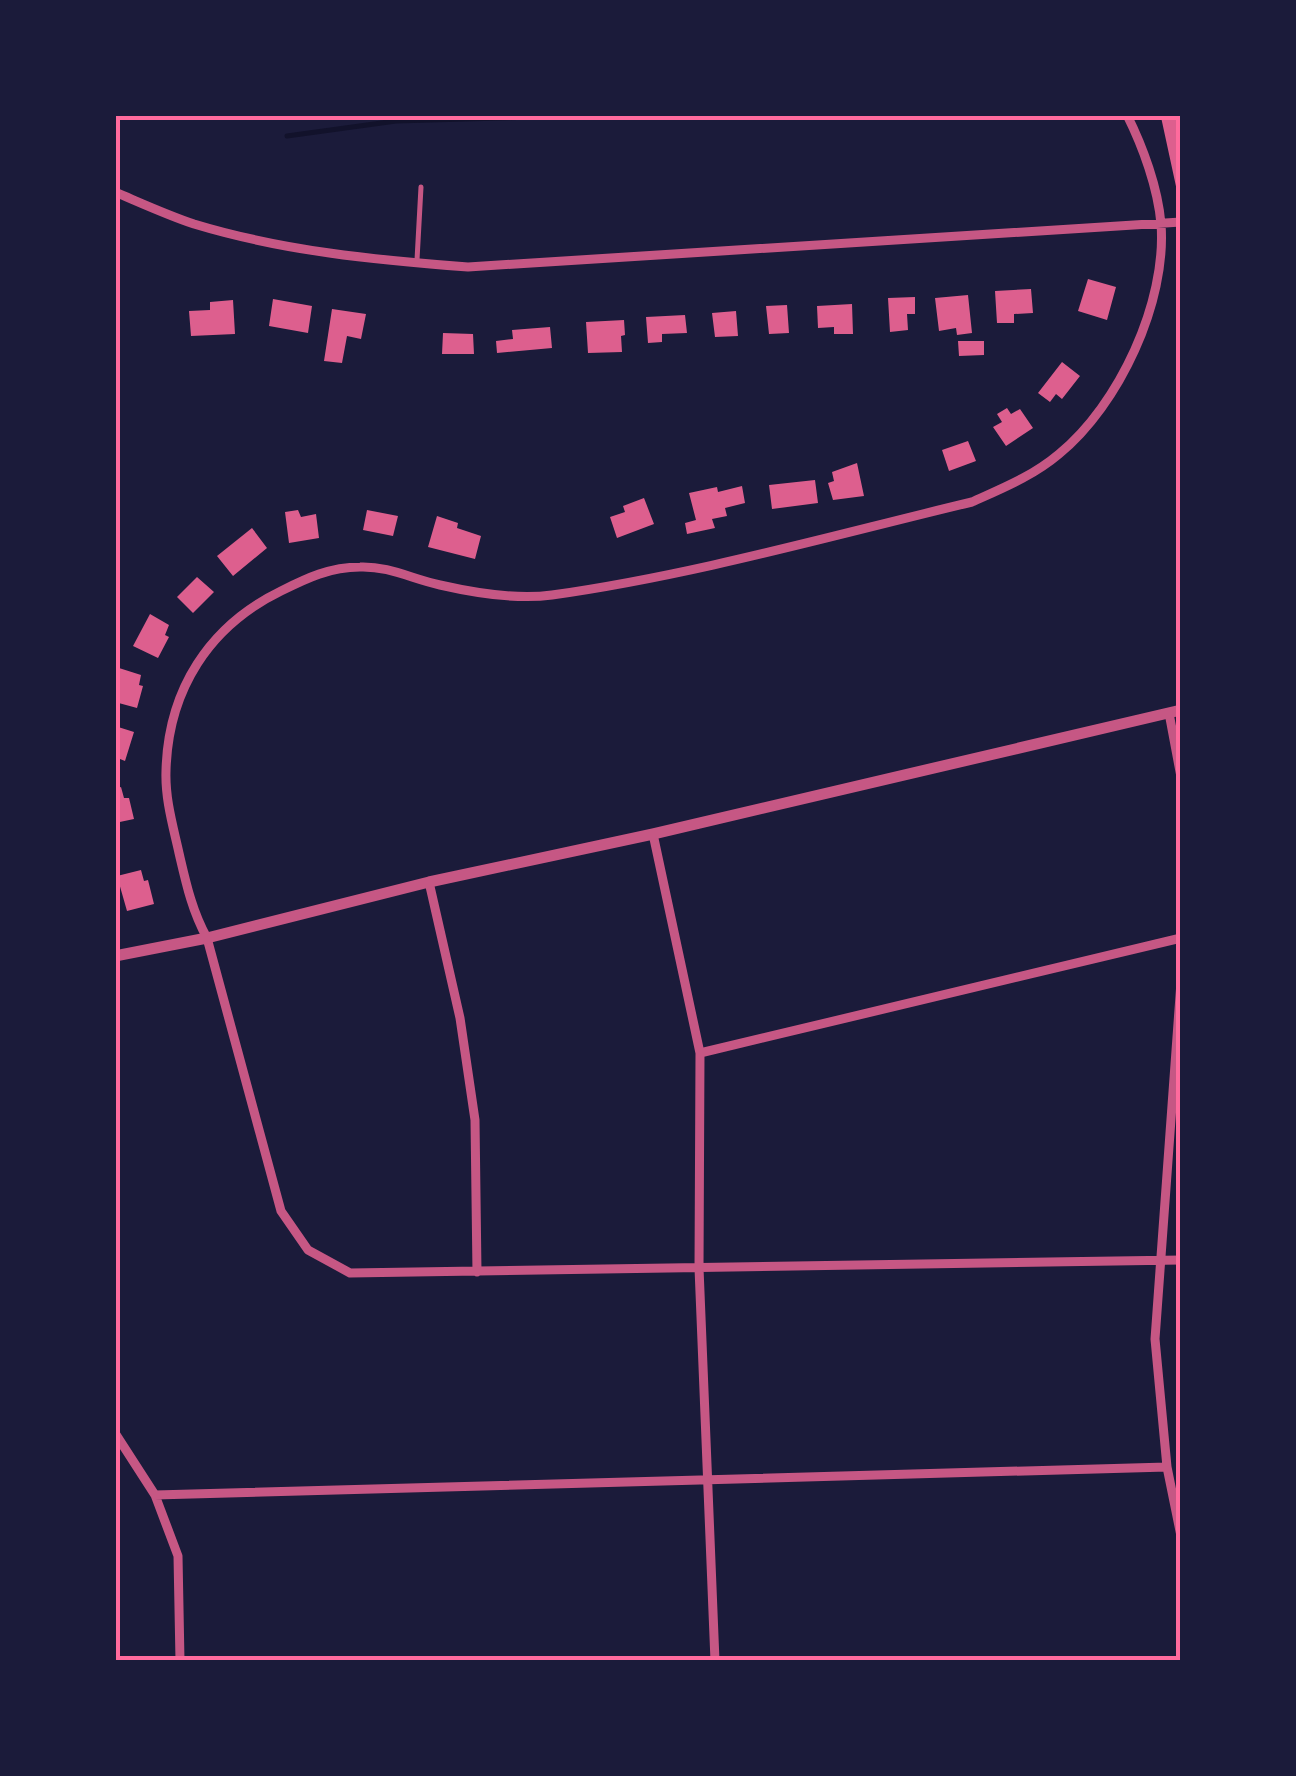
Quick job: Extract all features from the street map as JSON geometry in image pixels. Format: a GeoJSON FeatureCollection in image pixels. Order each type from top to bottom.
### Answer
{"type":"FeatureCollection","features":[{"type":"Feature","properties":{"kind":"street"},"geometry":{"type":"LineString","coordinates":[[1127,115],[1146,164],[1160,223],[1158,276],[1145,325],[1105,400],[1060,453],[1026,478],[972,502],[612,587],[541,597],[490,594],[438,584],[396,570],[361,566],[326,570],[256,604],[228,623],[200,658],[180,697],[169,738],[166,773],[170,814],[194,915],[208,938],[281,1210],[308,1250],[350,1273],[1181,1260]]}},
{"type":"Feature","properties":{"kind":"street"},"geometry":{"type":"LineString","coordinates":[[115,192],[193,224],[297,248],[370,260],[468,267],[1181,222]]}},
{"type":"Feature","properties":{"kind":"street"},"geometry":{"type":"LineString","coordinates":[[115,956],[208,938],[429,882],[653,834],[1175,711],[1181,778]]}},
{"type":"Feature","properties":{"kind":"street"},"geometry":{"type":"LineString","coordinates":[[653,834],[700,1053],[699,1268],[714,1661]]}},
{"type":"Feature","properties":{"kind":"street"},"geometry":{"type":"LineString","coordinates":[[429,882],[460,1018],[475,1120],[477,1272]]}},
{"type":"Feature","properties":{"kind":"street"},"geometry":{"type":"LineString","coordinates":[[700,1053],[1181,938]]}},
{"type":"Feature","properties":{"kind":"street"},"geometry":{"type":"LineString","coordinates":[[1181,982],[1155,1339],[1168,1468],[1181,1536]]}},
{"type":"Feature","properties":{"kind":"street"},"geometry":{"type":"LineString","coordinates":[[115,1432],[155,1494],[178,1556],[180,1661]]}},
{"type":"Feature","properties":{"kind":"street"},"geometry":{"type":"LineString","coordinates":[[155,1494],[1168,1468]]}},
{"type":"Feature","properties":{"kind":"lane"},"geometry":{"type":"LineString","coordinates":[[417,264],[421,187]]}},
{"type":"Feature","properties":{"kind":"building"},"geometry":{"type":"Polygon","coordinates":[[[1181,115],[1181,190],[1177,191],[1161,117],[1181,115]]]}},
{"type":"Feature","properties":{"kind":"building"},"geometry":{"type":"Polygon","coordinates":[[[1088,279],[1116,287],[1107,320],[1078,311],[1088,279]]]}},
{"type":"Feature","properties":{"kind":"building"},"geometry":{"type":"Polygon","coordinates":[[[1031,289],[1033,313],[1014,314],[1014,323],[997,323],[995,291],[1031,289]]]}},
{"type":"Feature","properties":{"kind":"building"},"geometry":{"type":"Polygon","coordinates":[[[968,295],[972,333],[957,335],[956,328],[939,331],[935,298],[968,295]]]}},
{"type":"Feature","properties":{"kind":"building"},"geometry":{"type":"Polygon","coordinates":[[[915,297],[915,314],[907,314],[908,330],[890,332],[888,298],[915,297]]]}},
{"type":"Feature","properties":{"kind":"building"},"geometry":{"type":"Polygon","coordinates":[[[273,299],[312,306],[308,333],[269,326],[273,299]]]}},
{"type":"Feature","properties":{"kind":"building"},"geometry":{"type":"Polygon","coordinates":[[[233,300],[235,334],[191,336],[189,311],[210,310],[210,302],[233,300]]]}},
{"type":"Feature","properties":{"kind":"building"},"geometry":{"type":"Polygon","coordinates":[[[852,304],[853,334],[834,334],[834,327],[818,328],[817,306],[852,304]]]}},
{"type":"Feature","properties":{"kind":"building"},"geometry":{"type":"Polygon","coordinates":[[[787,305],[789,333],[769,334],[766,306],[787,305]]]}},
{"type":"Feature","properties":{"kind":"building"},"geometry":{"type":"Polygon","coordinates":[[[332,309],[366,314],[361,339],[347,336],[342,363],[324,361],[332,309]]]}},
{"type":"Feature","properties":{"kind":"building"},"geometry":{"type":"Polygon","coordinates":[[[736,311],[738,336],[715,337],[712,313],[736,311]]]}},
{"type":"Feature","properties":{"kind":"building"},"geometry":{"type":"Polygon","coordinates":[[[685,315],[687,333],[662,334],[662,342],[648,343],[646,317],[685,315]]]}},
{"type":"Feature","properties":{"kind":"building"},"geometry":{"type":"Polygon","coordinates":[[[624,320],[622,352],[588,353],[586,322],[624,320]]]}},
{"type":"Feature","properties":{"kind":"building"},"geometry":{"type":"Polygon","coordinates":[[[550,327],[552,348],[497,353],[496,341],[513,339],[512,330],[550,327]]]}},
{"type":"Feature","properties":{"kind":"building"},"geometry":{"type":"Polygon","coordinates":[[[443,333],[473,334],[474,354],[442,354],[443,333]]]}},
{"type":"Feature","properties":{"kind":"building"},"geometry":{"type":"Polygon","coordinates":[[[958,341],[984,341],[984,355],[959,356],[958,341]]]}},
{"type":"Feature","properties":{"kind":"building"},"geometry":{"type":"Polygon","coordinates":[[[1062,362],[1080,376],[1062,399],[1056,394],[1050,402],[1038,393],[1062,362]]]}},
{"type":"Feature","properties":{"kind":"building"},"geometry":{"type":"Polygon","coordinates":[[[1007,408],[1011,414],[1020,409],[1033,428],[1006,446],[993,427],[1002,422],[997,414],[1007,408]]]}},
{"type":"Feature","properties":{"kind":"building"},"geometry":{"type":"Polygon","coordinates":[[[968,441],[976,461],[949,471],[942,450],[968,441]]]}},
{"type":"Feature","properties":{"kind":"building"},"geometry":{"type":"Polygon","coordinates":[[[857,463],[864,496],[833,500],[828,483],[834,481],[832,472],[857,463]]]}},
{"type":"Feature","properties":{"kind":"building"},"geometry":{"type":"Polygon","coordinates":[[[815,480],[818,503],[772,509],[769,485],[815,480]]]}},
{"type":"Feature","properties":{"kind":"building"},"geometry":{"type":"Polygon","coordinates":[[[742,486],[745,503],[725,508],[727,516],[712,519],[715,528],[687,534],[685,523],[696,520],[689,493],[742,486]]]}},
{"type":"Feature","properties":{"kind":"building"},"geometry":{"type":"Polygon","coordinates":[[[644,498],[654,524],[617,538],[610,517],[625,512],[623,506],[644,498]]]}},
{"type":"Feature","properties":{"kind":"building"},"geometry":{"type":"Polygon","coordinates":[[[298,510],[301,517],[316,514],[319,538],[289,543],[285,512],[298,510]]]}},
{"type":"Feature","properties":{"kind":"building"},"geometry":{"type":"Polygon","coordinates":[[[367,510],[398,516],[393,536],[363,530],[367,510]]]}},
{"type":"Feature","properties":{"kind":"building"},"geometry":{"type":"Polygon","coordinates":[[[437,516],[481,536],[475,559],[428,547],[437,516]]]}},
{"type":"Feature","properties":{"kind":"building"},"geometry":{"type":"Polygon","coordinates":[[[252,528],[267,548],[233,576],[217,556],[252,528]]]}},
{"type":"Feature","properties":{"kind":"building"},"geometry":{"type":"Polygon","coordinates":[[[197,577],[214,592],[193,613],[177,597],[197,577]]]}},
{"type":"Feature","properties":{"kind":"building"},"geometry":{"type":"Polygon","coordinates":[[[150,614],[169,625],[165,635],[169,637],[158,658],[133,646],[150,614]]]}},
{"type":"Feature","properties":{"kind":"building"},"geometry":{"type":"Polygon","coordinates":[[[119,668],[141,675],[139,685],[143,686],[137,708],[115,702],[119,668]]]}},
{"type":"Feature","properties":{"kind":"building"},"geometry":{"type":"Polygon","coordinates":[[[115,726],[134,732],[125,761],[115,757],[115,726]]]}},
{"type":"Feature","properties":{"kind":"building"},"geometry":{"type":"Polygon","coordinates":[[[121,787],[124,798],[129,798],[134,819],[115,823],[115,789],[121,787]]]}},
{"type":"Feature","properties":{"kind":"building"},"geometry":{"type":"Polygon","coordinates":[[[141,870],[154,904],[127,911],[117,876],[141,870]]]}},
{"type":"Feature","properties":{"kind":"waterway"},"geometry":{"type":"LineString","coordinates":[[287,136],[396,121],[608,115]]}}]}
